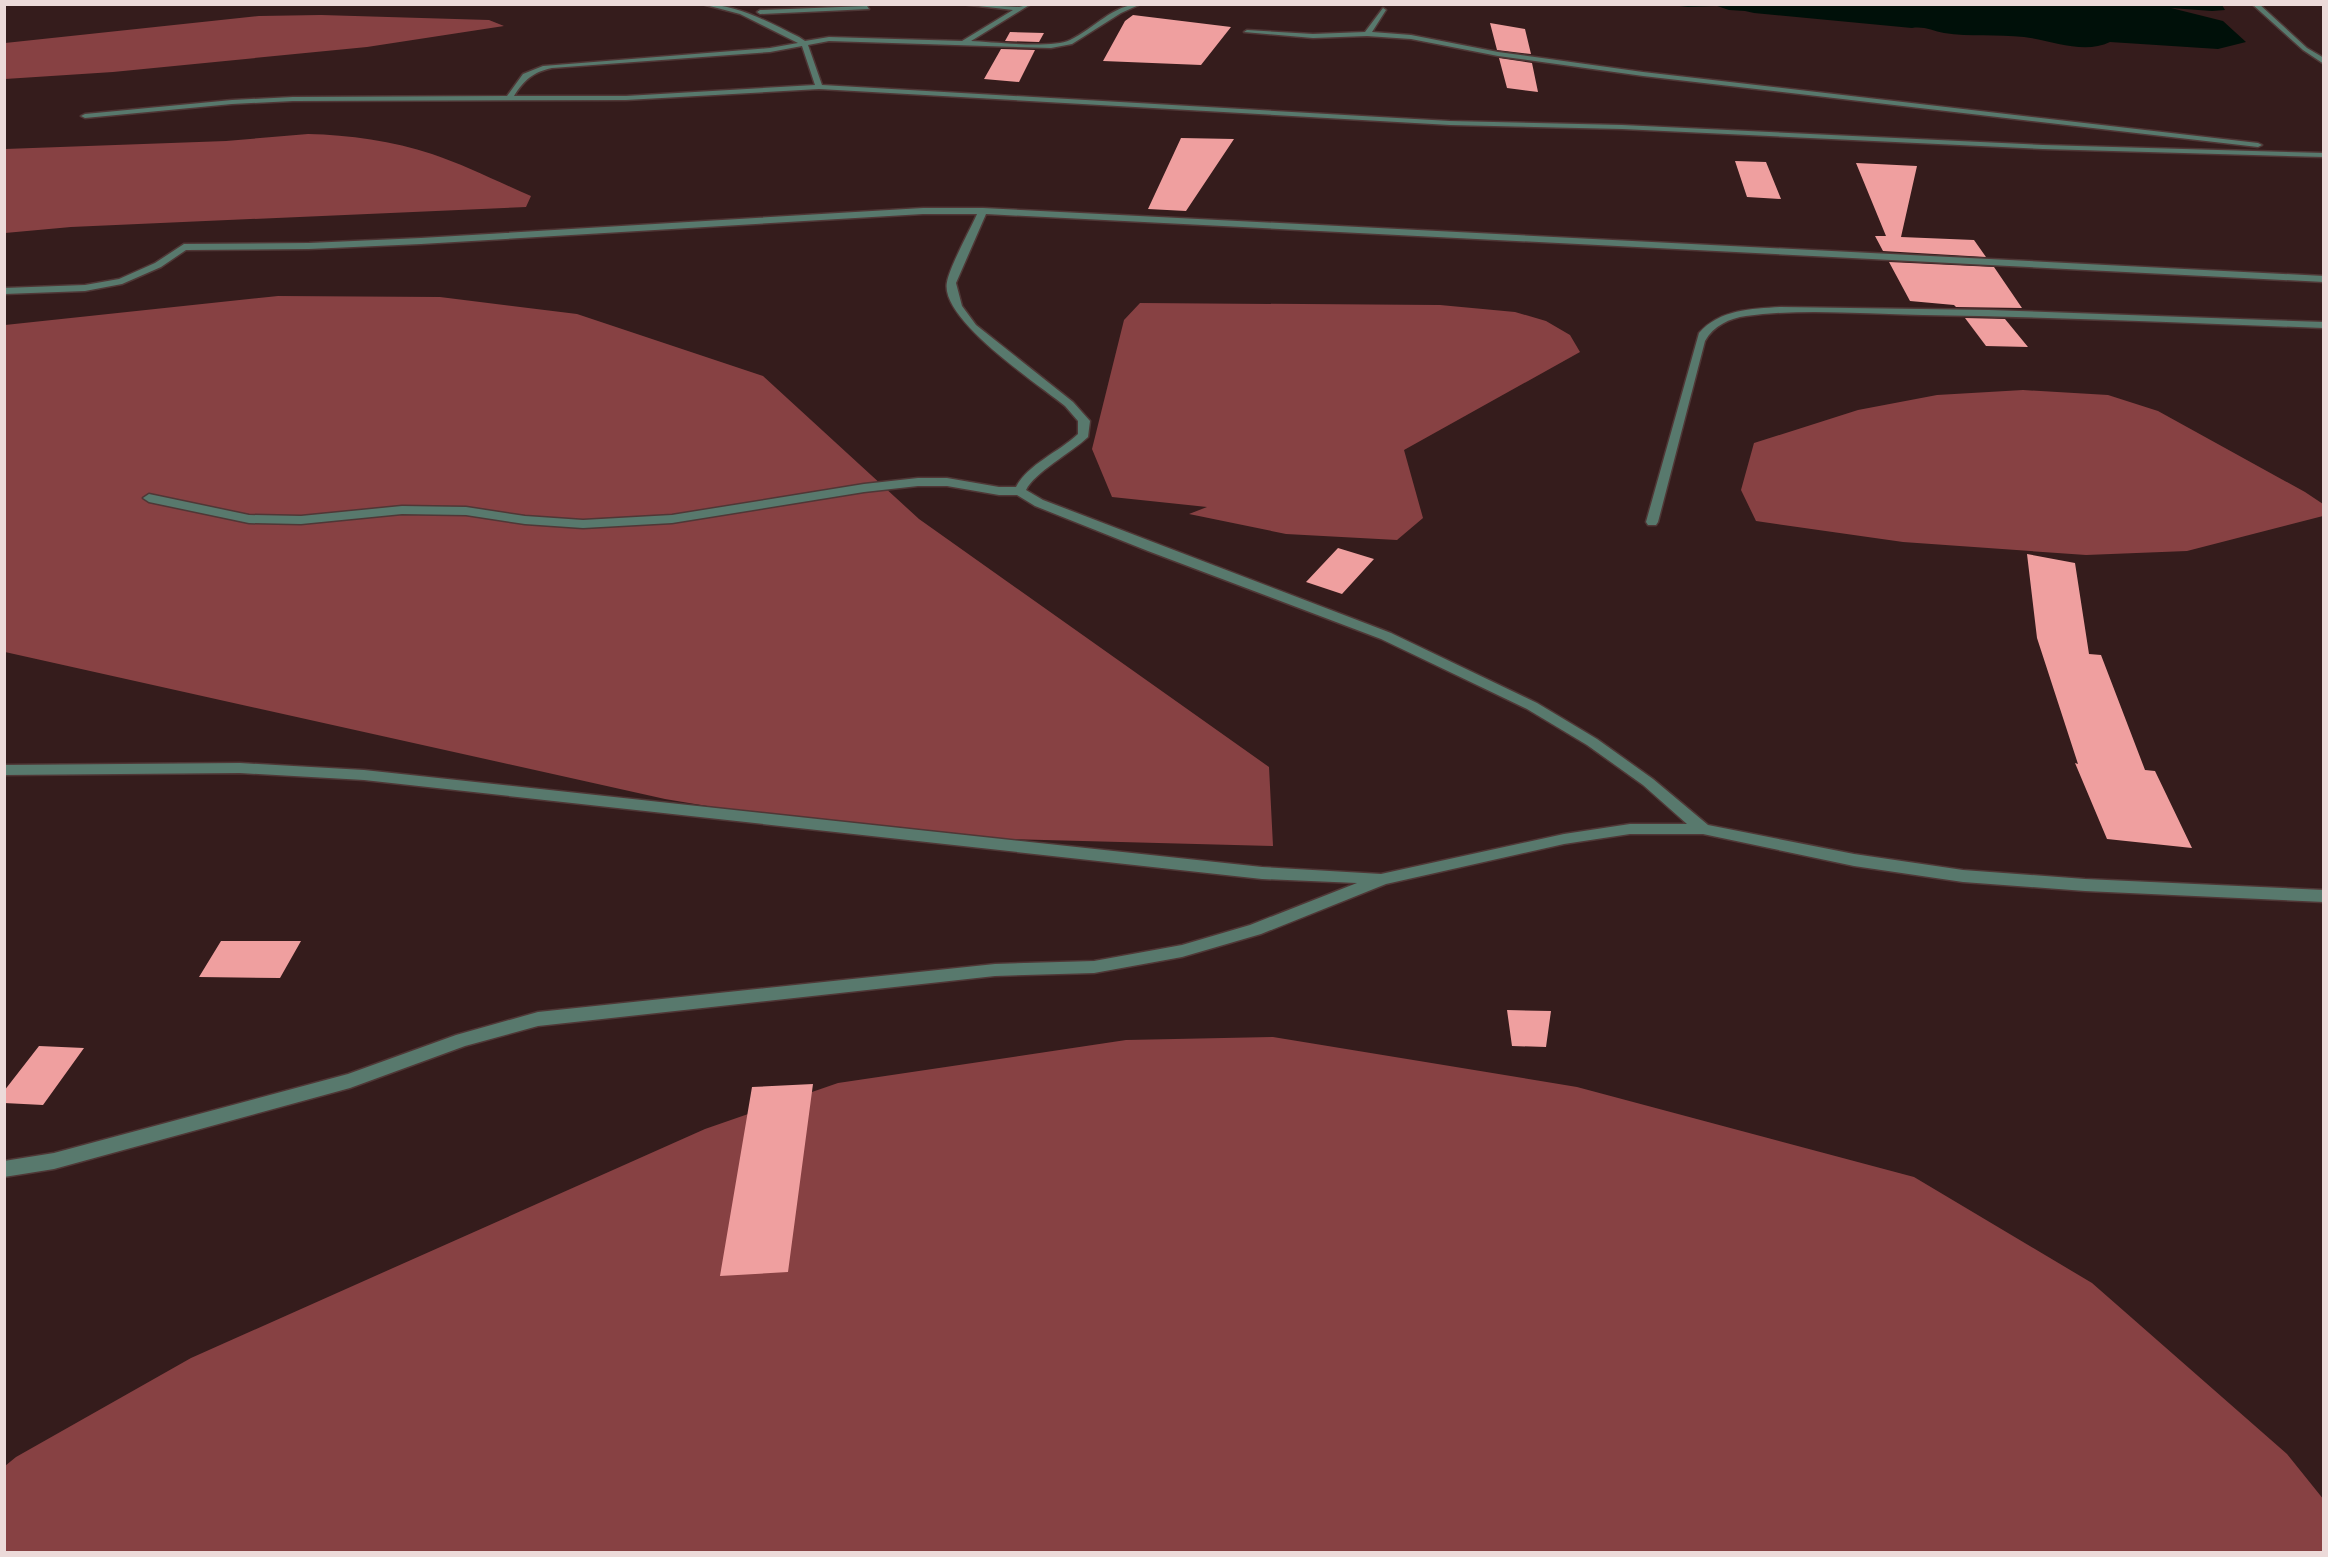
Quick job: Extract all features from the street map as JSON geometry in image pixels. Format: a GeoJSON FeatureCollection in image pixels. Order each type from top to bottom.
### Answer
{"type":"FeatureCollection","features":[{"type":"Feature","properties":{"kind":"street"},"geometry":{"type":"LineString","coordinates":[[705,4],[759,11],[867,8]]}},
{"type":"Feature","properties":{"kind":"street"},"geometry":{"type":"LineString","coordinates":[[964,4],[1021,9]]}},
{"type":"Feature","properties":{"kind":"street"},"geometry":{"type":"LineString","coordinates":[[962,44],[1028,4]]}},
{"type":"Feature","properties":{"kind":"street"},"geometry":{"type":"LineString","coordinates":[[1041,46],[1070,43],[1119,12],[1138,4]]}},
{"type":"Feature","properties":{"kind":"street"},"geometry":{"type":"LineString","coordinates":[[2255,4],[2305,49],[2324,62]]}},
{"type":"Feature","properties":{"kind":"street"},"geometry":{"type":"LineString","coordinates":[[1367,34],[1383,10]]}},
{"type":"Feature","properties":{"kind":"street"},"geometry":{"type":"LineString","coordinates":[[759,11],[805,45],[819,87]]}},
{"type":"Feature","properties":{"kind":"street"},"geometry":{"type":"LineString","coordinates":[[1247,32],[1313,36],[1367,34],[1411,37],[1498,54],[1643,74],[2124,128],[2324,154]]}},
{"type":"Feature","properties":{"kind":"street"},"geometry":{"type":"LineString","coordinates":[[508,100],[522,76],[539,68],[770,50],[829,39],[1052,46]]}},
{"type":"Feature","properties":{"kind":"street"},"geometry":{"type":"LineString","coordinates":[[85,116],[232,102],[293,99],[626,98],[819,87],[1450,123],[1622,127],[2141,150],[2324,154]]}},
{"type":"Feature","properties":{"kind":"street"},"geometry":{"type":"LineString","coordinates":[[2124,128],[2141,150]]}},
{"type":"Feature","properties":{"kind":"street"},"geometry":{"type":"LineString","coordinates":[[4,291],[85,288],[122,281],[158,265],[184,247],[365,244],[852,214],[983,212],[2324,279]]}},
{"type":"Feature","properties":{"kind":"street"},"geometry":{"type":"LineString","coordinates":[[983,212],[951,283],[957,306],[972,327],[1069,404],[1084,421],[1084,435],[1066,451],[1027,477],[1020,491]]}},
{"type":"Feature","properties":{"kind":"street"},"geometry":{"type":"LineString","coordinates":[[1652,522],[1700,341],[1704,333],[1725,318],[1744,313],[1781,310],[1989,313],[2324,325]]}},
{"type":"Feature","properties":{"kind":"street"},"geometry":{"type":"LineString","coordinates":[[149,498],[249,519],[301,520],[402,510],[466,511],[525,520],[583,524],[672,519],[864,488],[918,482],[947,482],[1020,491],[1039,503],[1152,548],[1386,636],[1532,706],[1592,742],[1648,782],[1702,829]]}},
{"type":"Feature","properties":{"kind":"street"},"geometry":{"type":"LineString","coordinates":[[4,770],[240,768],[363,775],[1262,873],[1382,879]]}},
{"type":"Feature","properties":{"kind":"street"},"geometry":{"type":"LineString","coordinates":[[4,1169],[54,1161],[350,1081],[462,1040],[538,1019],[995,970],[1094,967],[1182,951],[1255,930],[1382,879],[1564,839],[1629,829],[1702,829],[1854,860],[1963,876],[2085,885],[2324,896]]}},
{"type":"Feature","properties":{"kind":"shaded area"},"geometry":{"type":"Polygon","coordinates":[[[1671,5],[2222,5],[2225,10],[2171,8],[2223,21],[2246,42],[2218,49],[2110,42],[2100,46],[2078,47],[2024,37],[1954,34],[1921,28],[1754,13],[1717,6],[1671,5]]]}},
{"type":"Feature","properties":{"kind":"shaded area"},"geometry":{"type":"Polygon","coordinates":[[[321,15],[489,20],[504,26],[367,47],[113,72],[5,79],[5,43],[259,16],[321,15]]]}},
{"type":"Feature","properties":{"kind":"shaded area"},"geometry":{"type":"Polygon","coordinates":[[[308,134],[371,139],[417,149],[457,163],[531,196],[526,207],[71,227],[5,233],[5,149],[226,141],[308,134]]]}},
{"type":"Feature","properties":{"kind":"shaded area"},"geometry":{"type":"Polygon","coordinates":[[[278,296],[440,297],[577,314],[763,376],[919,519],[1269,767],[1273,846],[886,836],[665,799],[5,652],[5,325],[278,296]]]}},
{"type":"Feature","properties":{"kind":"shaded area"},"geometry":{"type":"Polygon","coordinates":[[[1140,303],[1440,305],[1515,312],[1546,321],[1570,335],[1580,352],[1404,450],[1423,518],[1397,540],[1286,534],[1189,514],[1207,507],[1112,497],[1092,449],[1124,320],[1140,303]]]}},
{"type":"Feature","properties":{"kind":"shaded area"},"geometry":{"type":"Polygon","coordinates":[[[2023,390],[2108,395],[2158,411],[2305,492],[2323,504],[2323,516],[2187,551],[2086,555],[1903,542],[1756,521],[1741,490],[1754,443],[1858,410],[1937,395],[2023,390]]]}},
{"type":"Feature","properties":{"kind":"shaded area"},"geometry":{"type":"Polygon","coordinates":[[[1273,1037],[1577,1087],[1914,1177],[2092,1283],[2287,1454],[2324,1500],[2323,1552],[5,1552],[5,1466],[16,1457],[191,1358],[705,1129],[838,1083],[1126,1040],[1273,1037]]]}},
{"type":"Feature","properties":{"kind":"building"},"geometry":{"type":"Polygon","coordinates":[[[1133,15],[1231,27],[1201,65],[1103,61],[1125,21],[1133,15]]]}},
{"type":"Feature","properties":{"kind":"building"},"geometry":{"type":"Polygon","coordinates":[[[1490,23],[1525,29],[1531,54],[1497,50],[1490,23]]]}},
{"type":"Feature","properties":{"kind":"building"},"geometry":{"type":"Polygon","coordinates":[[[1010,32],[1044,33],[1039,42],[1005,41],[1010,32]]]}},
{"type":"Feature","properties":{"kind":"building"},"geometry":{"type":"Polygon","coordinates":[[[1001,49],[1035,50],[1019,82],[984,79],[1001,49]]]}},
{"type":"Feature","properties":{"kind":"building"},"geometry":{"type":"Polygon","coordinates":[[[1499,58],[1532,63],[1538,92],[1507,88],[1499,58]]]}},
{"type":"Feature","properties":{"kind":"building"},"geometry":{"type":"Polygon","coordinates":[[[1181,138],[1234,139],[1186,211],[1148,209],[1181,138]]]}},
{"type":"Feature","properties":{"kind":"building"},"geometry":{"type":"Polygon","coordinates":[[[1735,161],[1766,162],[1781,199],[1747,197],[1735,161]]]}},
{"type":"Feature","properties":{"kind":"building"},"geometry":{"type":"Polygon","coordinates":[[[1856,163],[1917,166],[1901,237],[1974,240],[1986,257],[1883,251],[1875,236],[1886,236],[1856,163]]]}},
{"type":"Feature","properties":{"kind":"building"},"geometry":{"type":"Polygon","coordinates":[[[1889,262],[1994,267],[2022,308],[1956,307],[1910,301],[1889,262]]]}},
{"type":"Feature","properties":{"kind":"building"},"geometry":{"type":"Polygon","coordinates":[[[1965,318],[2005,319],[2028,347],[1986,346],[1965,318]]]}},
{"type":"Feature","properties":{"kind":"building"},"geometry":{"type":"Polygon","coordinates":[[[1338,548],[1374,559],[1342,594],[1306,582],[1338,548]]]}},
{"type":"Feature","properties":{"kind":"building"},"geometry":{"type":"Polygon","coordinates":[[[2027,554],[2075,563],[2089,654],[2101,655],[2145,770],[2155,771],[2192,848],[2107,839],[2075,763],[2078,764],[2037,638],[2027,554]]]}},
{"type":"Feature","properties":{"kind":"building"},"geometry":{"type":"Polygon","coordinates":[[[221,941],[301,941],[280,978],[199,977],[221,941]]]}},
{"type":"Feature","properties":{"kind":"building"},"geometry":{"type":"Polygon","coordinates":[[[1507,1010],[1551,1011],[1546,1047],[1512,1046],[1507,1010]]]}},
{"type":"Feature","properties":{"kind":"building"},"geometry":{"type":"Polygon","coordinates":[[[39,1046],[84,1048],[43,1105],[4,1103],[4,1091],[39,1046]]]}},
{"type":"Feature","properties":{"kind":"building"},"geometry":{"type":"Polygon","coordinates":[[[813,1084],[788,1272],[720,1276],[752,1087],[813,1084]]]}}]}
